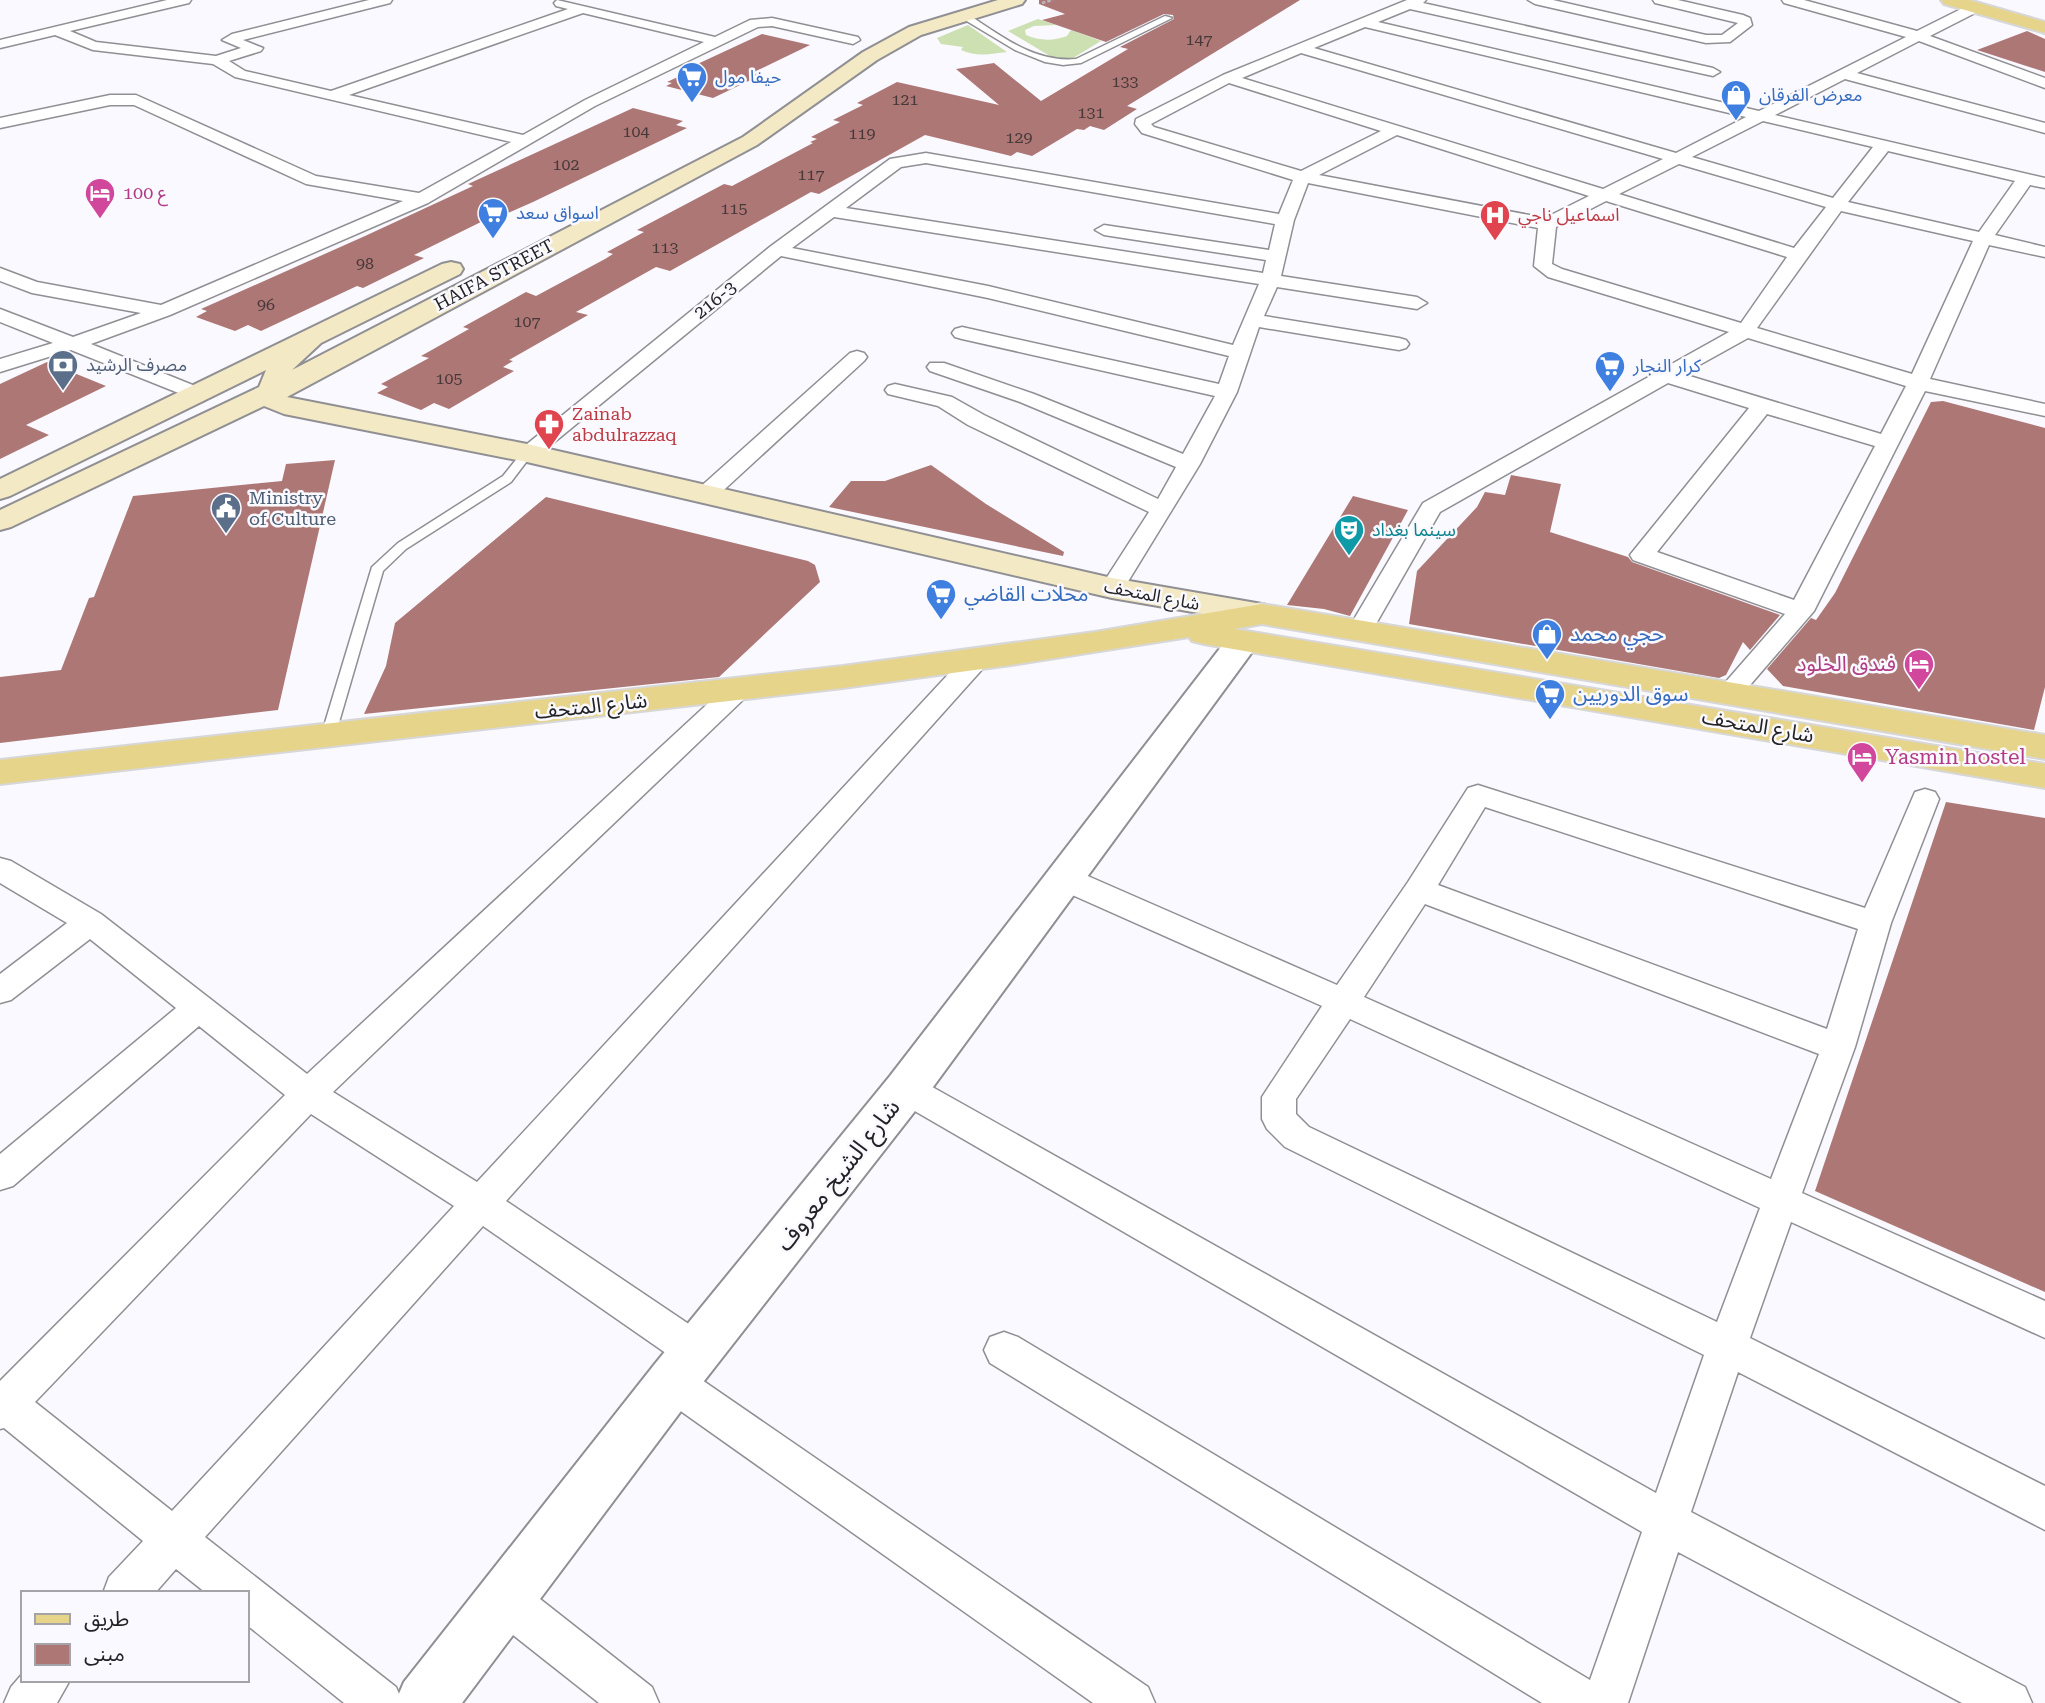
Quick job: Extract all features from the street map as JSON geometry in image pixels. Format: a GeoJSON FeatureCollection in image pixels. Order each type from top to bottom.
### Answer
{"type":"FeatureCollection","features":[{"type":"Feature","properties":{"kind":"main road","name":"HAIFA STREET"},"geometry":{"type":"LineString","coordinates":[[828,56],[892,21],[958,7],[1016,0]]}},
{"type":"Feature","properties":{"kind":"main road"},"geometry":{"type":"LineString","coordinates":[[1950,0],[2045,17]]}},
{"type":"Feature","properties":{"kind":"main road"},"geometry":{"type":"LineString","coordinates":[[1997,0],[2045,17]]}},
{"type":"Feature","properties":{"kind":"main road"},"geometry":{"type":"LineString","coordinates":[[1978,3],[2045,28]]}},
{"type":"Feature","properties":{"kind":"main road","name":"HAIFA STREET"},"geometry":{"type":"LineString","coordinates":[[0,521],[271,392],[750,141],[870,55],[958,7]]}},
{"type":"Feature","properties":{"kind":"main road"},"geometry":{"type":"LineString","coordinates":[[582,204],[717,136],[739,120]]}},
{"type":"Feature","properties":{"kind":"main road","name":"HAIFA STREET"},"geometry":{"type":"LineString","coordinates":[[0,490],[471,259]]}},
{"type":"Feature","properties":{"kind":"main road"},"geometry":{"type":"LineString","coordinates":[[271,392],[276,372],[311,338]]}},
{"type":"Feature","properties":{"kind":"main road","name":"شارع المتحف"},"geometry":{"type":"LineString","coordinates":[[271,392],[274,401],[284,406],[527,453],[1120,590],[1253,627],[2045,776]]}},
{"type":"Feature","properties":{"kind":"main road"},"geometry":{"type":"LineString","coordinates":[[141,422],[281,415],[341,418]]}},
{"type":"Feature","properties":{"kind":"main road"},"geometry":{"type":"LineString","coordinates":[[1120,590],[1181,630]]}},
{"type":"Feature","properties":{"kind":"main road","name":"شارع المتحف"},"geometry":{"type":"LineString","coordinates":[[0,772],[738,690],[1181,630],[1253,627],[1360,631],[2045,747]]}},
{"type":"Feature","properties":{"kind":"street"},"geometry":{"type":"LineString","coordinates":[[0,44],[184,0]]}},
{"type":"Feature","properties":{"kind":"street"},"geometry":{"type":"LineString","coordinates":[[57,31],[93,46],[217,60],[256,48],[229,40],[237,37],[385,0]]}},
{"type":"Feature","properties":{"kind":"street"},"geometry":{"type":"LineString","coordinates":[[550,0],[719,42]]}},
{"type":"Feature","properties":{"kind":"street"},"geometry":{"type":"LineString","coordinates":[[1535,0],[1706,39],[1725,39],[1745,25],[1745,21],[1738,18],[1660,0]]}},
{"type":"Feature","properties":{"kind":"street"},"geometry":{"type":"LineString","coordinates":[[1789,0],[1918,36],[2045,83]]}},
{"type":"Feature","properties":{"kind":"street"},"geometry":{"type":"LineString","coordinates":[[1713,72],[1413,2],[1228,78],[1144,119],[1143,124],[1148,130],[1302,177],[1547,224],[1978,3]]}},
{"type":"Feature","properties":{"kind":"street"},"geometry":{"type":"LineString","coordinates":[[336,94],[580,9]]}},
{"type":"Feature","properties":{"kind":"street"},"geometry":{"type":"LineString","coordinates":[[0,366],[72,344],[163,311],[422,199],[590,103],[762,22],[853,40]]}},
{"type":"Feature","properties":{"kind":"street"},"geometry":{"type":"LineString","coordinates":[[1362,22],[2035,181],[1983,239],[1918,383],[1801,611],[1728,693]]}},
{"type":"Feature","properties":{"kind":"street"},"geometry":{"type":"LineString","coordinates":[[1234,60],[1271,44]]}},
{"type":"Feature","properties":{"kind":"street"},"geometry":{"type":"LineString","coordinates":[[1301,49],[1838,205],[2045,252]]}},
{"type":"Feature","properties":{"kind":"street"},"geometry":{"type":"LineString","coordinates":[[217,60],[240,74],[336,94],[525,140]]}},
{"type":"Feature","properties":{"kind":"street"},"geometry":{"type":"LineString","coordinates":[[1844,74],[2045,128]]}},
{"type":"Feature","properties":{"kind":"street"},"geometry":{"type":"LineString","coordinates":[[1228,78],[1798,255]]}},
{"type":"Feature","properties":{"kind":"street"},"geometry":{"type":"LineString","coordinates":[[0,123],[110,100],[136,100],[312,180],[422,199]]}},
{"type":"Feature","properties":{"kind":"street"},"geometry":{"type":"LineString","coordinates":[[1120,590],[1161,509],[1189,464],[1227,392],[1252,320],[1270,281],[1285,220],[1302,177],[1395,130]]}},
{"type":"Feature","properties":{"kind":"street"},"geometry":{"type":"LineString","coordinates":[[1360,631],[1431,508],[1745,331],[1798,255],[1883,146]]}},
{"type":"Feature","properties":{"kind":"street","name":"216-3"},"geometry":{"type":"LineString","coordinates":[[527,453],[777,250],[896,163],[926,158],[1285,220]]}},
{"type":"Feature","properties":{"kind":"street"},"geometry":{"type":"LineString","coordinates":[[832,211],[1417,303]]}},
{"type":"Feature","properties":{"kind":"street"},"geometry":{"type":"LineString","coordinates":[[1547,224],[1543,266],[1555,273],[1918,383],[2045,410]]}},
{"type":"Feature","properties":{"kind":"street"},"geometry":{"type":"LineString","coordinates":[[1104,230],[1274,256]]}},
{"type":"Feature","properties":{"kind":"street"},"geometry":{"type":"LineString","coordinates":[[777,250],[988,292],[1241,353]]}},
{"type":"Feature","properties":{"kind":"street"},"geometry":{"type":"LineString","coordinates":[[0,274],[32,287],[163,311]]}},
{"type":"Feature","properties":{"kind":"street"},"geometry":{"type":"LineString","coordinates":[[0,315],[198,394]]}},
{"type":"Feature","properties":{"kind":"street"},"geometry":{"type":"LineString","coordinates":[[1252,320],[1399,344]]}},
{"type":"Feature","properties":{"kind":"street"},"geometry":{"type":"LineString","coordinates":[[961,333],[1227,392]]}},
{"type":"Feature","properties":{"kind":"street"},"geometry":{"type":"LineString","coordinates":[[706,494],[856,357]]}},
{"type":"Feature","properties":{"kind":"street"},"geometry":{"type":"LineString","coordinates":[[937,366],[1027,398],[1189,464]]}},
{"type":"Feature","properties":{"kind":"street"},"geometry":{"type":"LineString","coordinates":[[1666,376],[1887,443]]}},
{"type":"Feature","properties":{"kind":"street"},"geometry":{"type":"LineString","coordinates":[[895,390],[945,401],[976,420],[1161,509]]}},
{"type":"Feature","properties":{"kind":"street"},"geometry":{"type":"LineString","coordinates":[[1763,405],[1642,555],[1801,611]]}},
{"type":"Feature","properties":{"kind":"street","name":"شارع الشيخ معروف"},"geometry":{"type":"LineString","coordinates":[[425,1703],[685,1367],[906,1089],[1253,627]]}},
{"type":"Feature","properties":{"kind":"street"},"geometry":{"type":"LineString","coordinates":[[127,1591],[977,659]]}},
{"type":"Feature","properties":{"kind":"street"},"geometry":{"type":"LineString","coordinates":[[238,1591],[2,1404],[308,1094],[738,690]]}},
{"type":"Feature","properties":{"kind":"street"},"geometry":{"type":"LineString","coordinates":[[1875,923],[1478,795],[1419,890],[1279,1097],[1279,1119],[1297,1137],[1727,1346],[2045,1509]]}},
{"type":"Feature","properties":{"kind":"street"},"geometry":{"type":"LineString","coordinates":[[1605,1703],[1727,1346],[1838,1047],[1875,923],[1925,799]]}},
{"type":"Feature","properties":{"kind":"street"},"geometry":{"type":"LineString","coordinates":[[0,869],[90,922],[308,1094],[479,1203],[685,1367],[1132,1703]]}},
{"type":"Feature","properties":{"kind":"street"},"geometry":{"type":"LineString","coordinates":[[1063,878],[1342,1001],[2045,1320]]}},
{"type":"Feature","properties":{"kind":"street"},"geometry":{"type":"LineString","coordinates":[[1419,890],[1838,1047]]}},
{"type":"Feature","properties":{"kind":"street"},"geometry":{"type":"LineString","coordinates":[[0,990],[90,922]]}},
{"type":"Feature","properties":{"kind":"street"},"geometry":{"type":"LineString","coordinates":[[0,1175],[199,1007]]}},
{"type":"Feature","properties":{"kind":"street"},"geometry":{"type":"LineString","coordinates":[[906,1089],[1668,1522],[2009,1703]]}},
{"type":"Feature","properties":{"kind":"street"},"geometry":{"type":"LineString","coordinates":[[1004,1350],[1585,1703]]}},
{"type":"Feature","properties":{"kind":"street"},"geometry":{"type":"LineString","coordinates":[[248,1598],[380,1703]]}},
{"type":"Feature","properties":{"kind":"street"},"geometry":{"type":"LineString","coordinates":[[505,1600],[636,1703]]}},
{"type":"Feature","properties":{"kind":"street"},"geometry":{"type":"LineString","coordinates":[[27,1703],[45,1682]]}},
{"type":"Feature","properties":{"kind":"lane"},"geometry":{"type":"LineString","coordinates":[[958,7],[1041,60],[1066,64],[1078,61],[1168,18]]}},
{"type":"Feature","properties":{"kind":"lane"},"geometry":{"type":"LineString","coordinates":[[328,736],[377,570],[402,546],[507,479],[527,453]]}},
{"type":"Feature","properties":{"kind":"green space"},"geometry":{"type":"Polygon","coordinates":[[[1038,19],[1056,25],[1034,26],[1025,30],[1026,35],[1052,39],[1067,36],[1071,30],[1101,41],[1073,58],[1055,59],[1008,31],[1038,19]]]}},
{"type":"Feature","properties":{"kind":"green space"},"geometry":{"type":"Polygon","coordinates":[[[968,25],[1007,52],[972,54],[961,50],[963,47],[941,44],[937,38],[968,25]]]}},
{"type":"Feature","properties":{"kind":"building"},"geometry":{"type":"Polygon","coordinates":[[[1039,0],[1300,0],[1127,106],[1137,109],[1104,130],[1090,126],[1084,130],[1077,129],[1032,156],[1017,152],[1011,156],[925,135],[819,194],[811,192],[670,271],[656,267],[576,312],[588,315],[509,360],[513,361],[503,367],[514,371],[449,409],[434,403],[421,410],[377,393],[388,387],[381,384],[429,358],[421,356],[469,329],[463,327],[526,292],[536,296],[605,259],[613,254],[607,252],[644,232],[637,230],[724,184],[732,186],[813,143],[810,142],[817,139],[811,137],[840,122],[833,120],[863,105],[857,103],[897,82],[999,105],[956,69],[994,63],[1041,101],[1128,49],[1120,47],[1174,19],[1173,15],[1164,14],[1106,42],[1042,20],[1065,14],[1039,4],[1039,0]]]}},
{"type":"Feature","properties":{"kind":"building"},"geometry":{"type":"Polygon","coordinates":[[[2027,31],[2045,39],[2045,72],[1977,50],[2027,31]]]}},
{"type":"Feature","properties":{"kind":"building"},"geometry":{"type":"Polygon","coordinates":[[[762,34],[810,45],[752,73],[761,75],[713,98],[666,86],[672,83],[667,82],[697,68],[691,67],[762,34]]]}},
{"type":"Feature","properties":{"kind":"building"},"geometry":{"type":"Polygon","coordinates":[[[633,108],[683,121],[676,125],[687,128],[533,202],[492,220],[487,219],[414,255],[424,258],[363,288],[357,286],[261,331],[248,325],[235,331],[196,317],[207,311],[201,309],[473,186],[468,184],[633,108]]]}},
{"type":"Feature","properties":{"kind":"building"},"geometry":{"type":"Polygon","coordinates":[[[47,362],[106,386],[26,425],[49,435],[0,459],[0,384],[47,362]]]}},
{"type":"Feature","properties":{"kind":"building"},"geometry":{"type":"Polygon","coordinates":[[[1943,401],[2045,428],[2045,687],[2034,730],[1783,686],[1767,669],[1811,618],[1816,620],[1835,593],[1931,402],[1943,401]]]}},
{"type":"Feature","properties":{"kind":"building"},"geometry":{"type":"Polygon","coordinates":[[[335,460],[278,710],[0,743],[0,677],[61,670],[89,598],[94,597],[133,496],[282,481],[286,464],[335,460]]]}},
{"type":"Feature","properties":{"kind":"building"},"geometry":{"type":"Polygon","coordinates":[[[931,465],[986,504],[1064,552],[1063,556],[829,507],[851,481],[885,481],[931,465]]]}},
{"type":"Feature","properties":{"kind":"building"},"geometry":{"type":"Polygon","coordinates":[[[1511,475],[1561,484],[1550,532],[1628,557],[1632,562],[1780,615],[1750,650],[1743,642],[1726,675],[1719,678],[1409,624],[1417,571],[1477,507],[1485,492],[1505,495],[1511,475]]]}},
{"type":"Feature","properties":{"kind":"building","name":"سينما بغداد"},"geometry":{"type":"Polygon","coordinates":[[[1353,496],[1408,510],[1350,616],[1324,609],[1287,605],[1353,496]]]}},
{"type":"Feature","properties":{"kind":"building"},"geometry":{"type":"Polygon","coordinates":[[[546,497],[808,561],[815,565],[820,582],[719,677],[364,714],[386,666],[395,623],[546,497]]]}},
{"type":"Feature","properties":{"kind":"building"},"geometry":{"type":"Polygon","coordinates":[[[1946,802],[2045,818],[2045,1292],[1815,1191],[1946,802]]]}},
{"type":"Feature","properties":{"kind":"place","name":"حيفا مول"},"geometry":{"type":"Point","coordinates":[692,104]}},
{"type":"Feature","properties":{"kind":"place","name":"معرض الفرقان"},"geometry":{"type":"Point","coordinates":[1736,122]}},
{"type":"Feature","properties":{"kind":"place","name":"100 ع"},"geometry":{"type":"Point","coordinates":[100,220]}},
{"type":"Feature","properties":{"kind":"place","name":"اسواق سعد"},"geometry":{"type":"Point","coordinates":[493,240]}},
{"type":"Feature","properties":{"kind":"place","name":"اسماعيل ناجي"},"geometry":{"type":"Point","coordinates":[1495,242]}},
{"type":"Feature","properties":{"kind":"place","name":"مصرف الرشيد"},"geometry":{"type":"Point","coordinates":[63,392]}},
{"type":"Feature","properties":{"kind":"place","name":"كرار النجار"},"geometry":{"type":"Point","coordinates":[1610,393]}},
{"type":"Feature","properties":{"kind":"place","name":"Zainab abdulrazzaq"},"geometry":{"type":"Point","coordinates":[549,451]}},
{"type":"Feature","properties":{"kind":"place","name":"Ministry of Culture"},"geometry":{"type":"Point","coordinates":[226,535]}},
{"type":"Feature","properties":{"kind":"place","name":"سينما بغداد"},"geometry":{"type":"Point","coordinates":[1349,557]}},
{"type":"Feature","properties":{"kind":"place","name":"محلات القاضي"},"geometry":{"type":"Point","coordinates":[941,621]}},
{"type":"Feature","properties":{"kind":"place","name":"حجي محمد"},"geometry":{"type":"Point","coordinates":[1547,661]}},
{"type":"Feature","properties":{"kind":"place","name":"فندق الخلود"},"geometry":{"type":"Point","coordinates":[1919,691]}},
{"type":"Feature","properties":{"kind":"place","name":"سوق الدوريين"},"geometry":{"type":"Point","coordinates":[1550,721]}},
{"type":"Feature","properties":{"kind":"place","name":"Yasmin hostel"},"geometry":{"type":"Point","coordinates":[1862,784]}}]}
